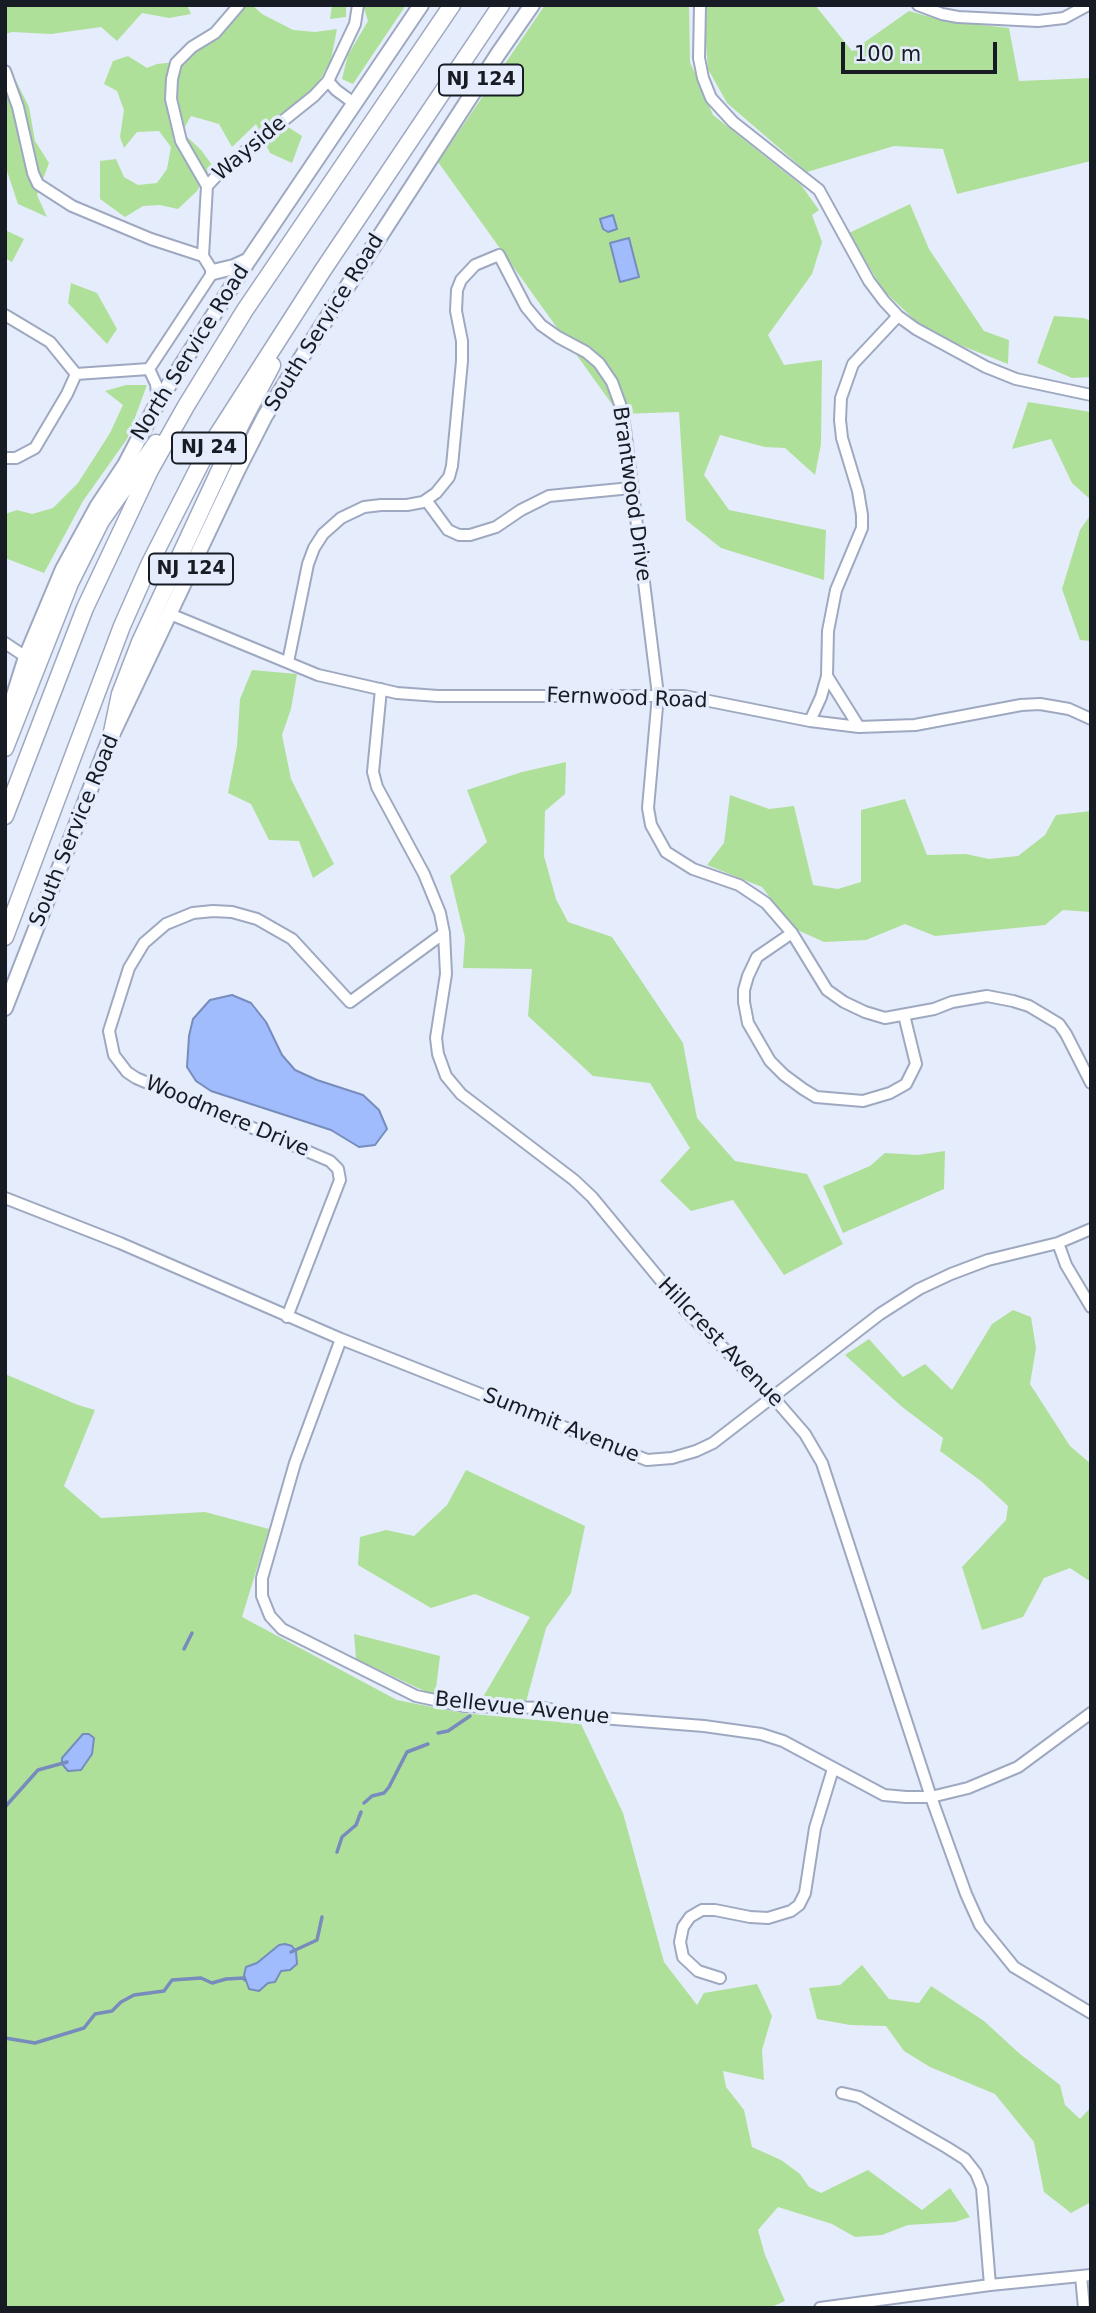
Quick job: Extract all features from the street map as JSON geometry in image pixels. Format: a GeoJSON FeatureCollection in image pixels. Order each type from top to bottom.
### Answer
{"type":"FeatureCollection","features":[{"type":"Feature","properties":{"kind":"highway","name":"NJ 24"},"geometry":{"type":"LineString","coordinates":[[5,816],[85,608],[150,470],[245,310],[452,5]]}},
{"type":"Feature","properties":{"kind":"highway","name":"NJ 24"},"geometry":{"type":"LineString","coordinates":[[5,937],[97,688],[149,565],[207,451],[323,270],[501,5]]}},
{"type":"Feature","properties":{"kind":"highway"},"geometry":{"type":"LineString","coordinates":[[111,737],[120,694],[140,642],[242,422],[323,270]]}},
{"type":"Feature","properties":{"kind":"highway"},"geometry":{"type":"LineString","coordinates":[[5,748],[70,583],[101,521],[139,465],[186,406]]}},
{"type":"Feature","properties":{"kind":"main road","name":"North Service Road"},"geometry":{"type":"LineString","coordinates":[[5,724],[26,657],[63,569],[97,507],[125,465],[158,402],[248,261],[421,5]]}},
{"type":"Feature","properties":{"kind":"main road","name":"South Service Road"},"geometry":{"type":"LineString","coordinates":[[5,1008],[111,737],[265,416],[532,5]]}},
{"type":"Feature","properties":{"kind":"main road"},"geometry":{"type":"LineString","coordinates":[[213,272],[248,261]]}},
{"type":"Feature","properties":{"kind":"street"},"geometry":{"type":"LineString","coordinates":[[207,186],[181,141],[171,99],[172,79],[176,63],[192,47],[215,33],[239,5]]}},
{"type":"Feature","properties":{"kind":"street"},"geometry":{"type":"LineString","coordinates":[[355,103],[328,81],[355,24],[358,5]]}},
{"type":"Feature","properties":{"kind":"street"},"geometry":{"type":"LineString","coordinates":[[700,5],[699,58],[703,78],[712,98],[733,122],[819,190],[869,281],[898,316],[986,368],[1016,379],[1091,395]]}},
{"type":"Feature","properties":{"kind":"street"},"geometry":{"type":"LineString","coordinates":[[918,5],[958,17],[1038,22],[1063,18],[1088,5]]}},
{"type":"Feature","properties":{"kind":"street"},"geometry":{"type":"LineString","coordinates":[[5,71],[18,107],[38,184],[72,206],[151,239],[203,256],[213,272],[149,369]]}},
{"type":"Feature","properties":{"kind":"street","name":"Wayside"},"geometry":{"type":"LineString","coordinates":[[203,256],[207,186],[224,168],[314,96],[328,81]]}},
{"type":"Feature","properties":{"kind":"street","name":"Brantwood Drive"},"geometry":{"type":"LineString","coordinates":[[426,500],[443,485],[452,466],[462,361],[462,341],[456,311],[457,290],[467,272],[475,265],[499,254],[526,307],[541,325],[599,363],[611,382],[625,429],[658,696],[648,793],[651,825],[657,839],[667,852],[685,865],[739,885],[766,903],[792,933],[827,990],[844,1002],[884,1018],[987,996],[1029,1006],[1059,1024],[1091,1083]]}},
{"type":"Feature","properties":{"kind":"street"},"geometry":{"type":"LineString","coordinates":[[5,315],[50,342],[76,374]]}},
{"type":"Feature","properties":{"kind":"street"},"geometry":{"type":"LineString","coordinates":[[810,720],[827,676],[830,611],[862,528],[858,491],[842,438],[841,398],[853,365],[898,316]]}},
{"type":"Feature","properties":{"kind":"street"},"geometry":{"type":"LineString","coordinates":[[149,369],[156,384],[158,402]]}},
{"type":"Feature","properties":{"kind":"street"},"geometry":{"type":"LineString","coordinates":[[76,374],[149,369]]}},
{"type":"Feature","properties":{"kind":"street"},"geometry":{"type":"LineString","coordinates":[[5,458],[16,458],[35,448],[76,374]]}},
{"type":"Feature","properties":{"kind":"street"},"geometry":{"type":"LineString","coordinates":[[288,662],[308,564],[323,534],[341,517],[364,507],[412,505],[426,500],[448,530],[459,535],[470,535],[496,527],[549,496],[631,488]]}},
{"type":"Feature","properties":{"kind":"street","name":"Fernwood Road"},"geometry":{"type":"LineString","coordinates":[[170,614],[318,675],[397,693],[438,696],[658,696],[707,699],[859,727],[915,725],[1021,705],[1040,704],[1069,709],[1091,719]]}},
{"type":"Feature","properties":{"kind":"street"},"geometry":{"type":"LineString","coordinates":[[5,643],[26,657]]}},
{"type":"Feature","properties":{"kind":"street"},"geometry":{"type":"LineString","coordinates":[[827,676],[859,727]]}},
{"type":"Feature","properties":{"kind":"street","name":"Hillcrest Avenue"},"geometry":{"type":"LineString","coordinates":[[381,689],[373,772],[377,787],[424,874],[444,933],[446,974],[436,1038],[438,1054],[446,1076],[467,1099],[574,1180],[597,1202],[686,1311],[773,1397],[805,1434],[822,1464],[931,1797],[980,1925],[1014,1967],[1091,2013]]}},
{"type":"Feature","properties":{"kind":"street","name":"Woodmere Drive"},"geometry":{"type":"LineString","coordinates":[[287,1317],[340,1180],[338,1170],[330,1161],[127,1072],[114,1055],[109,1031],[129,968],[144,943],[166,924],[203,911],[232,912],[257,919],[292,939],[350,1002],[444,933]]}},
{"type":"Feature","properties":{"kind":"street"},"geometry":{"type":"LineString","coordinates":[[792,933],[758,957],[748,976],[744,1002],[748,1023],[770,1061],[783,1075],[816,1097],[863,1101],[890,1093],[906,1084],[916,1064],[904,1015]]}},
{"type":"Feature","properties":{"kind":"street","name":"Summit Avenue"},"geometry":{"type":"LineString","coordinates":[[5,1198],[120,1243],[287,1317],[647,1460],[672,1458],[713,1443],[880,1314],[919,1289],[951,1273],[988,1260],[1058,1242],[1091,1229]]}},
{"type":"Feature","properties":{"kind":"street"},"geometry":{"type":"LineString","coordinates":[[1058,1242],[1066,1265],[1091,1307]]}},
{"type":"Feature","properties":{"kind":"street","name":"Bellevue Avenue"},"geometry":{"type":"LineString","coordinates":[[341,1339],[295,1462],[262,1578],[262,1596],[270,1616],[282,1629],[416,1696],[439,1703],[476,1707],[544,1708],[588,1717],[704,1726],[761,1734],[783,1741],[884,1795],[931,1797],[968,1788],[1018,1767],[1091,1713]]}},
{"type":"Feature","properties":{"kind":"street"},"geometry":{"type":"LineString","coordinates":[[720,1978],[698,1971],[683,1957],[680,1942],[683,1927],[690,1917],[702,1910],[768,1918],[791,1911],[799,1905],[805,1893],[815,1828],[833,1769]]}},
{"type":"Feature","properties":{"kind":"street"},"geometry":{"type":"LineString","coordinates":[[842,2093],[859,2097],[965,2159],[982,2188],[990,2284]]}},
{"type":"Feature","properties":{"kind":"street"},"geometry":{"type":"LineString","coordinates":[[820,2308],[990,2284],[1086,2276],[1084,2308]]}},
{"type":"Feature","properties":{"kind":"green space"},"geometry":{"type":"Polygon","coordinates":[[[5,5],[187,5],[191,14],[169,18],[142,13],[117,41],[101,27],[51,34],[5,34],[5,5]]]}},
{"type":"Feature","properties":{"kind":"green space"},"geometry":{"type":"Polygon","coordinates":[[[243,5],[252,5],[262,14],[293,30],[315,32],[337,29],[331,60],[316,87],[306,97],[274,118],[302,136],[292,163],[270,153],[256,124],[232,147],[219,124],[191,116],[182,132],[212,165],[197,191],[178,209],[160,205],[143,206],[125,217],[100,199],[100,161],[116,159],[124,177],[138,185],[157,183],[167,169],[171,147],[159,131],[137,132],[124,148],[120,137],[124,110],[117,91],[104,84],[113,61],[128,56],[147,68],[184,61],[221,32],[243,5]]]}},
{"type":"Feature","properties":{"kind":"green space"},"geometry":{"type":"Polygon","coordinates":[[[332,5],[346,5],[346,17],[330,19],[332,5]]]}},
{"type":"Feature","properties":{"kind":"green space"},"geometry":{"type":"Polygon","coordinates":[[[363,5],[406,5],[353,84],[342,79],[348,55],[368,21],[363,5]]]}},
{"type":"Feature","properties":{"kind":"green space"},"geometry":{"type":"Polygon","coordinates":[[[545,5],[689,5],[690,62],[713,115],[801,185],[819,210],[812,215],[822,242],[812,274],[768,335],[784,365],[822,360],[821,444],[815,475],[785,448],[765,447],[720,435],[704,475],[729,510],[826,530],[824,580],[721,548],[686,520],[679,412],[619,414],[438,162],[545,5]]]}},
{"type":"Feature","properties":{"kind":"green space"},"geometry":{"type":"Polygon","coordinates":[[[703,5],[815,5],[852,51],[909,11],[944,21],[1009,28],[1019,81],[1091,78],[1091,161],[957,194],[943,149],[894,146],[807,172],[727,103],[708,69],[703,5]]]}},
{"type":"Feature","properties":{"kind":"green space"},"geometry":{"type":"Polygon","coordinates":[[[5,73],[14,77],[29,107],[35,141],[49,163],[37,195],[47,217],[18,204],[5,165],[5,73]]]}},
{"type":"Feature","properties":{"kind":"green space"},"geometry":{"type":"Polygon","coordinates":[[[910,204],[929,249],[984,331],[1009,340],[1008,364],[920,325],[883,290],[849,233],[910,204]]]}},
{"type":"Feature","properties":{"kind":"green space"},"geometry":{"type":"Polygon","coordinates":[[[5,230],[24,239],[12,262],[5,258],[5,230]]]}},
{"type":"Feature","properties":{"kind":"green space"},"geometry":{"type":"Polygon","coordinates":[[[71,283],[97,293],[117,329],[107,344],[68,303],[71,283]]]}},
{"type":"Feature","properties":{"kind":"green space"},"geometry":{"type":"Polygon","coordinates":[[[1054,316],[1091,321],[1091,377],[1072,378],[1037,363],[1054,316]]]}},
{"type":"Feature","properties":{"kind":"green space"},"geometry":{"type":"Polygon","coordinates":[[[126,385],[147,385],[127,439],[83,501],[44,573],[5,558],[5,514],[17,510],[32,514],[53,508],[78,483],[110,433],[123,405],[105,391],[126,385]]]}},
{"type":"Feature","properties":{"kind":"green space"},"geometry":{"type":"Polygon","coordinates":[[[1028,402],[1091,412],[1091,500],[1072,483],[1051,439],[1012,449],[1028,402]]]}},
{"type":"Feature","properties":{"kind":"green space"},"geometry":{"type":"Polygon","coordinates":[[[1091,514],[1091,641],[1080,640],[1062,589],[1080,530],[1091,514]]]}},
{"type":"Feature","properties":{"kind":"green space"},"geometry":{"type":"Polygon","coordinates":[[[252,670],[297,674],[291,709],[282,735],[291,779],[334,864],[313,878],[299,841],[269,840],[251,804],[228,793],[237,746],[240,699],[252,670]]]}},
{"type":"Feature","properties":{"kind":"green space"},"geometry":{"type":"Polygon","coordinates":[[[566,762],[565,794],[545,811],[544,856],[556,899],[568,922],[612,937],[683,1043],[697,1118],[735,1161],[807,1174],[843,1244],[784,1275],[733,1200],[691,1211],[660,1181],[690,1148],[650,1083],[593,1076],[528,1016],[532,969],[463,968],[465,938],[450,876],[487,842],[467,790],[522,772],[566,762]]]}},
{"type":"Feature","properties":{"kind":"green space"},"geometry":{"type":"Polygon","coordinates":[[[730,795],[769,809],[794,806],[813,885],[838,889],[861,882],[861,810],[905,799],[927,855],[966,854],[989,859],[1018,856],[1045,835],[1056,815],[1091,811],[1091,912],[1063,910],[1045,925],[935,936],[905,924],[866,940],[824,942],[793,928],[762,887],[707,865],[724,843],[730,795]]]}},
{"type":"Feature","properties":{"kind":"green space"},"geometry":{"type":"Polygon","coordinates":[[[945,1151],[944,1189],[843,1233],[823,1186],[870,1166],[885,1153],[918,1155],[945,1151]]]}},
{"type":"Feature","properties":{"kind":"green space"},"geometry":{"type":"Polygon","coordinates":[[[1013,1310],[1031,1317],[1036,1348],[1030,1384],[1070,1446],[1091,1464],[1091,1582],[1070,1568],[1044,1578],[1023,1617],[982,1630],[962,1567],[1006,1520],[1008,1506],[981,1481],[940,1451],[943,1438],[901,1406],[845,1355],[869,1339],[903,1377],[925,1364],[952,1390],[992,1324],[1013,1310]]]}},
{"type":"Feature","properties":{"kind":"green space"},"geometry":{"type":"Polygon","coordinates":[[[5,1374],[95,1410],[64,1486],[101,1518],[205,1512],[269,1529],[242,1617],[397,1700],[462,1713],[581,1724],[623,1813],[664,1962],[697,2005],[704,1993],[757,1984],[772,2016],[762,2050],[764,2080],[723,2071],[726,2087],[744,2110],[752,2147],[781,2160],[800,2174],[809,2187],[821,2193],[868,2170],[922,2210],[950,2188],[970,2217],[955,2222],[908,2225],[882,2235],[855,2237],[832,2224],[778,2207],[758,2230],[765,2255],[785,2301],[769,2308],[5,2308],[5,1374]]]}},
{"type":"Feature","properties":{"kind":"green space"},"geometry":{"type":"Polygon","coordinates":[[[466,1470],[585,1526],[571,1593],[546,1628],[526,1702],[483,1697],[530,1617],[475,1594],[431,1608],[358,1565],[360,1537],[386,1530],[414,1536],[447,1505],[466,1470]]]}},
{"type":"Feature","properties":{"kind":"green space"},"geometry":{"type":"Polygon","coordinates":[[[354,1634],[440,1656],[435,1696],[356,1659],[354,1634]]]}},
{"type":"Feature","properties":{"kind":"green space"},"geometry":{"type":"Polygon","coordinates":[[[862,1965],[889,1999],[919,2003],[931,1986],[984,2021],[1060,2085],[1065,2105],[1080,2119],[1091,2107],[1091,2202],[1071,2213],[1044,2192],[1034,2142],[995,2094],[930,2067],[904,2051],[886,2026],[850,2025],[817,2019],[809,1988],[840,1985],[862,1965]]]}},
{"type":"Feature","properties":{"kind":"water"},"geometry":{"type":"Polygon","coordinates":[[[613,215],[617,229],[608,232],[603,229],[600,219],[613,215]]]}},
{"type":"Feature","properties":{"kind":"water"},"geometry":{"type":"Polygon","coordinates":[[[629,238],[639,277],[620,282],[610,243],[629,238]]]}},
{"type":"Feature","properties":{"kind":"water"},"geometry":{"type":"Polygon","coordinates":[[[232,995],[251,1003],[266,1022],[282,1055],[295,1070],[363,1095],[379,1110],[387,1129],[375,1145],[359,1147],[331,1130],[211,1091],[196,1081],[187,1067],[193,1019],[210,1000],[232,995]]]}},
{"type":"Feature","properties":{"kind":"water"},"geometry":{"type":"Polygon","coordinates":[[[83,1734],[94,1738],[92,1754],[81,1770],[68,1771],[62,1764],[62,1758],[83,1734]]]}},
{"type":"Feature","properties":{"kind":"water"},"geometry":{"type":"Polygon","coordinates":[[[279,1945],[292,1946],[296,1952],[297,1964],[290,1970],[281,1971],[275,1982],[268,1983],[259,1991],[249,1989],[244,1975],[246,1967],[257,1963],[279,1945]]]}},
{"type":"Feature","properties":{"kind":"waterway"},"geometry":{"type":"LineString","coordinates":[[184,1649],[192,1633]]}},
{"type":"Feature","properties":{"kind":"waterway"},"geometry":{"type":"LineString","coordinates":[[438,1733],[448,1731],[470,1716]]}},
{"type":"Feature","properties":{"kind":"waterway"},"geometry":{"type":"LineString","coordinates":[[364,1803],[372,1796],[384,1793],[407,1752],[428,1744]]}},
{"type":"Feature","properties":{"kind":"waterway"},"geometry":{"type":"LineString","coordinates":[[5,1807],[38,1770],[67,1762]]}},
{"type":"Feature","properties":{"kind":"waterway"},"geometry":{"type":"LineString","coordinates":[[337,1852],[342,1837],[356,1825],[361,1812]]}},
{"type":"Feature","properties":{"kind":"waterway"},"geometry":{"type":"LineString","coordinates":[[291,1952],[317,1940],[322,1917]]}},
{"type":"Feature","properties":{"kind":"waterway"},"geometry":{"type":"LineString","coordinates":[[5,2038],[35,2043],[84,2028],[95,2014],[112,2011],[134,1995],[164,1991],[172,1980],[201,1978],[212,1983],[226,1979],[245,1980]]}}]}
